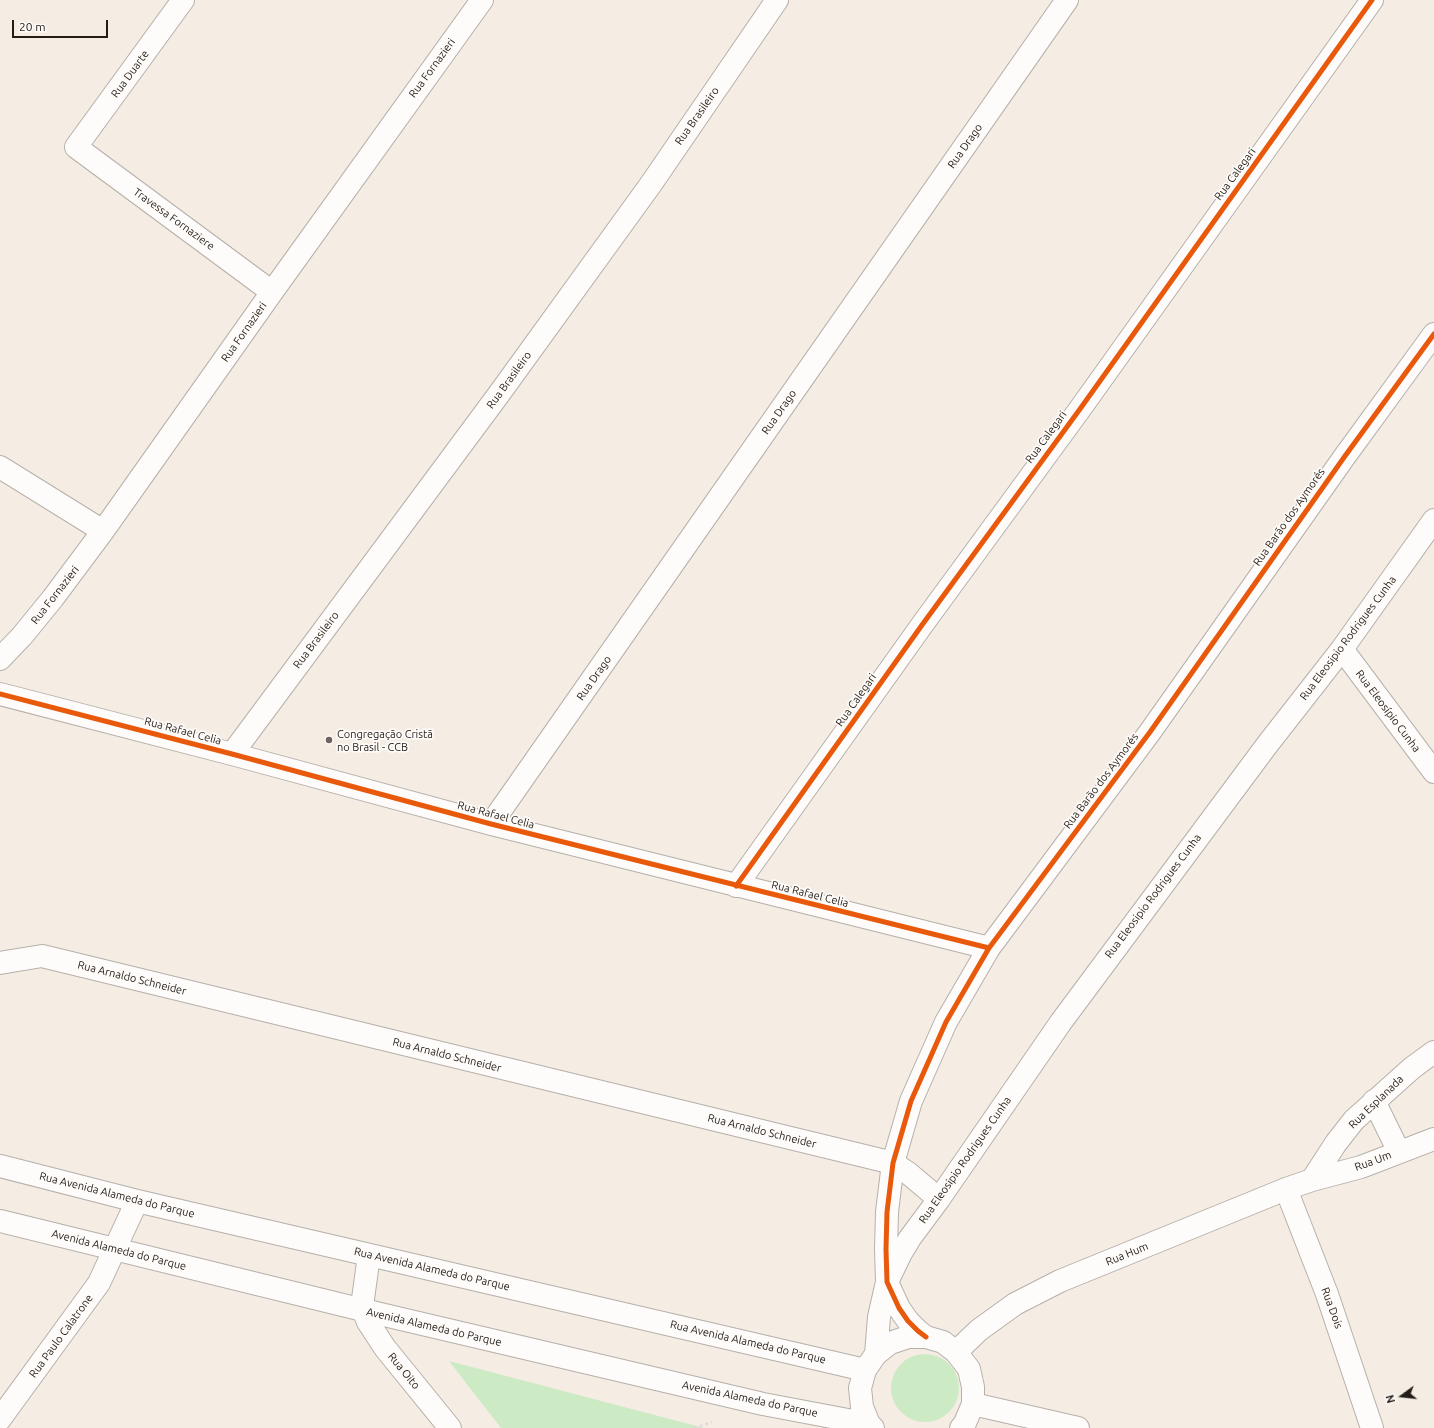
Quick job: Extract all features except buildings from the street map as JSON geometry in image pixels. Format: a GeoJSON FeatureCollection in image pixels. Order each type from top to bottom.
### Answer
{"type":"FeatureCollection","features":[{"type":"Feature","properties":{"kind":"street","name":"Rua Duarte"},"geometry":{"type":"LineString","coordinates":[[76,147],[183,0]]}},
{"type":"Feature","properties":{"kind":"street","name":"Rua Fornazieri"},"geometry":{"type":"LineString","coordinates":[[0,658],[22,636],[53,598],[103,531],[272,292],[482,0]]}},
{"type":"Feature","properties":{"kind":"street","name":"Rua Brasileiro"},"geometry":{"type":"LineString","coordinates":[[232,754],[499,394],[650,184],[777,0]]}},
{"type":"Feature","properties":{"kind":"street","name":"Rua Drago"},"geometry":{"type":"LineString","coordinates":[[491,824],[1067,0]]}},
{"type":"Feature","properties":{"kind":"street","name":"Rua Calegari"},"geometry":{"type":"LineString","coordinates":[[736,886],[922,625],[1085,402],[1372,0]]}},
{"type":"Feature","properties":{"kind":"street","name":"Travessa Fornaziere"},"geometry":{"type":"LineString","coordinates":[[76,147],[272,292]]}},
{"type":"Feature","properties":{"kind":"street","name":"Rua Barão dos Aymorés"},"geometry":{"type":"LineString","coordinates":[[887,1282],[887,1212],[893,1163],[911,1101],[946,1022],[989,948],[1150,732],[1340,462],[1434,334]]}},
{"type":"Feature","properties":{"kind":"street"},"geometry":{"type":"LineString","coordinates":[[0,467],[103,531]]}},
{"type":"Feature","properties":{"kind":"street","name":"Rua Eleosipio Rodrigues Cunha"},"geometry":{"type":"LineString","coordinates":[[887,1282],[904,1248],[1060,1022],[1267,745],[1342,649],[1434,520]]}},
{"type":"Feature","properties":{"kind":"street","name":"Rua Eleosípio Cunha"},"geometry":{"type":"LineString","coordinates":[[1342,649],[1434,772]]}},
{"type":"Feature","properties":{"kind":"street","name":"Rua Rafael Celia"},"geometry":{"type":"LineString","coordinates":[[0,694],[232,754],[491,824],[989,948]]}},
{"type":"Feature","properties":{"kind":"street","name":"Rua Arnaldo Schneider"},"geometry":{"type":"LineString","coordinates":[[0,963],[42,956],[893,1163]]}},
{"type":"Feature","properties":{"kind":"street","name":"Rua Esplanada"},"geometry":{"type":"LineString","coordinates":[[1312,1180],[1354,1120],[1412,1068],[1434,1052]]}},
{"type":"Feature","properties":{"kind":"street"},"geometry":{"type":"LineString","coordinates":[[1374,1101],[1399,1152]]}},
{"type":"Feature","properties":{"kind":"street","name":"Rua Um"},"geometry":{"type":"LineString","coordinates":[[1312,1180],[1361,1166],[1434,1140]]}},
{"type":"Feature","properties":{"kind":"street"},"geometry":{"type":"LineString","coordinates":[[893,1163],[908,1173],[939,1199]]}},
{"type":"Feature","properties":{"kind":"street","name":"Rua Avenida Alameda do Parque"},"geometry":{"type":"LineString","coordinates":[[0,1166],[137,1201],[369,1255],[870,1362]]}},
{"type":"Feature","properties":{"kind":"street","name":"Rua Hum"},"geometry":{"type":"LineString","coordinates":[[956,1352],[979,1330],[1015,1304],[1060,1281],[1286,1189],[1312,1180]]}},
{"type":"Feature","properties":{"kind":"street","name":"Rua Dois"},"geometry":{"type":"LineString","coordinates":[[1286,1189],[1327,1294],[1372,1428]]}},
{"type":"Feature","properties":{"kind":"street","name":"Rua Paulo Calatrone"},"geometry":{"type":"LineString","coordinates":[[0,1419],[99,1283],[116,1250],[137,1201]]}},
{"type":"Feature","properties":{"kind":"street","name":"Avenida Alameda do Parque"},"geometry":{"type":"LineString","coordinates":[[0,1221],[363,1310],[763,1404],[871,1426]]}},
{"type":"Feature","properties":{"kind":"street"},"geometry":{"type":"LineString","coordinates":[[363,1310],[369,1255]]}},
{"type":"Feature","properties":{"kind":"street"},"geometry":{"type":"LineString","coordinates":[[887,1282],[899,1308],[908,1321],[926,1337]]}},
{"type":"Feature","properties":{"kind":"street","name":"Avenida Alameda do Parque"},"geometry":{"type":"LineString","coordinates":[[871,1426],[862,1407],[860,1388],[870,1362],[887,1282]]}},
{"type":"Feature","properties":{"kind":"street","name":"Rua Oito"},"geometry":{"type":"LineString","coordinates":[[363,1310],[368,1322],[385,1348],[450,1428]]}},
{"type":"Feature","properties":{"kind":"street"},"geometry":{"type":"LineString","coordinates":[[870,1362],[890,1343],[908,1337],[926,1337],[943,1342],[956,1352],[968,1369],[973,1387],[973,1404],[965,1423],[960,1428]]}},
{"type":"Feature","properties":{"kind":"street"},"geometry":{"type":"LineString","coordinates":[[973,1404],[1078,1428]]}},
{"type":"Feature","properties":{"kind":"green space"},"geometry":{"type":"Polygon","coordinates":[[[925,1354],[938,1357],[949,1364],[956,1375],[959,1388],[956,1401],[949,1412],[938,1419],[925,1422],[912,1419],[901,1412],[894,1401],[891,1388],[894,1375],[901,1364],[912,1357],[925,1354]]]}},
{"type":"Feature","properties":{"kind":"green space"},"geometry":{"type":"Polygon","coordinates":[[[449,1361],[704,1428],[501,1428],[449,1361]]]}},
{"type":"Feature","properties":{"kind":"cycle path"},"geometry":{"type":"LineString","coordinates":[[736,886],[922,625],[1080,409],[1372,0]]}},
{"type":"Feature","properties":{"kind":"cycle path"},"geometry":{"type":"LineString","coordinates":[[926,1337],[908,1321],[899,1308],[887,1282],[887,1212],[893,1163],[911,1101],[946,1022],[989,948],[1150,732],[1345,456],[1434,334]]}},
{"type":"Feature","properties":{"kind":"cycle path"},"geometry":{"type":"LineString","coordinates":[[0,694],[232,754],[491,824],[989,948]]}},
{"type":"Feature","properties":{"kind":"place","name":"Congregação Cristã no Brasil - CCB"},"geometry":{"type":"Point","coordinates":[329,740]}}]}
